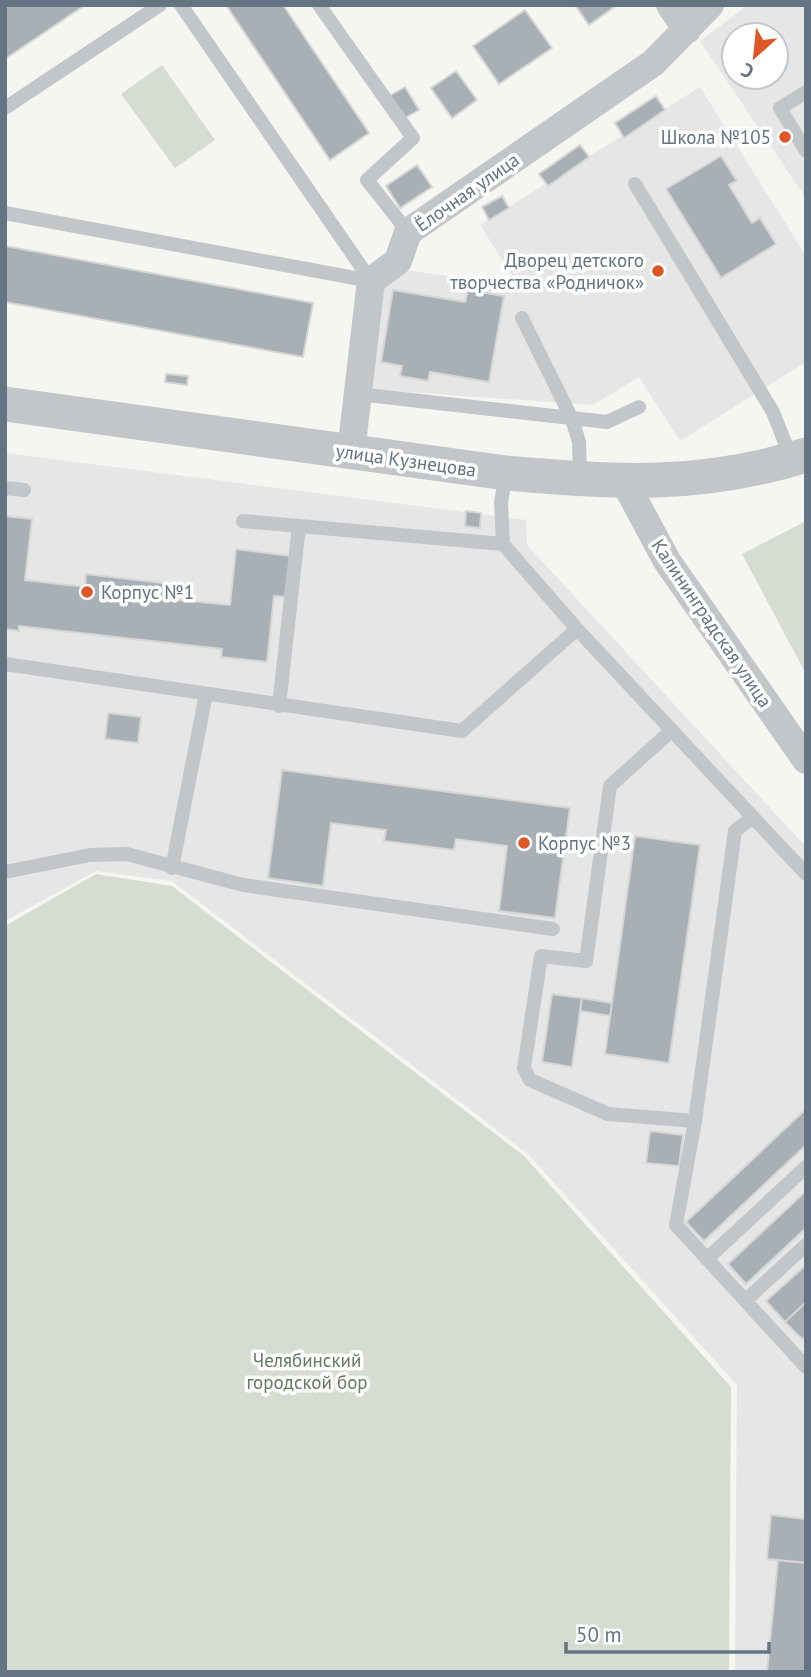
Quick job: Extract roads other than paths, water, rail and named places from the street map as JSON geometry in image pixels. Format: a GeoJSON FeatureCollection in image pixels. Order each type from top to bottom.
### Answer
{"type":"FeatureCollection","features":[{"type":"Feature","properties":{"kind":"street"},"geometry":{"type":"LineString","coordinates":[[670,5],[687,30]]}},
{"type":"Feature","properties":{"kind":"street","name":"Ёлочная улица"},"geometry":{"type":"LineString","coordinates":[[371,281],[398,261],[408,232],[653,63],[710,5]]}},
{"type":"Feature","properties":{"kind":"street"},"geometry":{"type":"LineString","coordinates":[[351,452],[371,281]]}},
{"type":"Feature","properties":{"kind":"street","name":"улица Кузнецова"},"geometry":{"type":"LineString","coordinates":[[5,404],[506,473],[580,479],[673,482],[735,474],[799,457]]}},
{"type":"Feature","properties":{"kind":"street","name":"Калининградская улица"},"geometry":{"type":"LineString","coordinates":[[624,481],[667,561],[806,760]]}},
{"type":"Feature","properties":{"kind":"lane"},"geometry":{"type":"LineString","coordinates":[[5,108],[160,5]]}},
{"type":"Feature","properties":{"kind":"lane"},"geometry":{"type":"LineString","coordinates":[[181,5],[371,281]]}},
{"type":"Feature","properties":{"kind":"lane"},"geometry":{"type":"LineString","coordinates":[[319,5],[413,138],[367,180],[408,232]]}},
{"type":"Feature","properties":{"kind":"lane"},"geometry":{"type":"LineString","coordinates":[[806,92],[780,108],[806,151]]}},
{"type":"Feature","properties":{"kind":"lane"},"geometry":{"type":"LineString","coordinates":[[635,184],[799,457]]}},
{"type":"Feature","properties":{"kind":"lane"},"geometry":{"type":"LineString","coordinates":[[5,213],[371,281]]}},
{"type":"Feature","properties":{"kind":"lane"},"geometry":{"type":"LineString","coordinates":[[522,318],[572,419],[579,442],[580,479]]}},
{"type":"Feature","properties":{"kind":"lane"},"geometry":{"type":"LineString","coordinates":[[358,394],[607,422],[639,407]]}},
{"type":"Feature","properties":{"kind":"lane"},"geometry":{"type":"LineString","coordinates":[[506,473],[501,502],[503,544],[578,629],[806,874]]}},
{"type":"Feature","properties":{"kind":"lane"},"geometry":{"type":"LineString","coordinates":[[5,488],[24,490]]}},
{"type":"Feature","properties":{"kind":"lane"},"geometry":{"type":"LineString","coordinates":[[243,521],[503,544]]}},
{"type":"Feature","properties":{"kind":"lane"},"geometry":{"type":"LineString","coordinates":[[279,706],[299,526]]}},
{"type":"Feature","properties":{"kind":"lane"},"geometry":{"type":"LineString","coordinates":[[5,664],[462,731],[578,629]]}},
{"type":"Feature","properties":{"kind":"lane"},"geometry":{"type":"LineString","coordinates":[[172,868],[206,694]]}},
{"type":"Feature","properties":{"kind":"lane"},"geometry":{"type":"LineString","coordinates":[[672,730],[610,786],[586,961],[541,956],[524,1068],[530,1080],[608,1114],[695,1121]]}},
{"type":"Feature","properties":{"kind":"lane"},"geometry":{"type":"LineString","coordinates":[[753,817],[735,831],[695,1121],[676,1225],[805,1364]]}},
{"type":"Feature","properties":{"kind":"lane"},"geometry":{"type":"LineString","coordinates":[[5,873],[90,855],[127,854],[172,868],[243,884],[553,929]]}},
{"type":"Feature","properties":{"kind":"lane"},"geometry":{"type":"LineString","coordinates":[[708,1258],[806,1167]]}},
{"type":"Feature","properties":{"kind":"lane"},"geometry":{"type":"LineString","coordinates":[[746,1300],[806,1245]]}},
{"type":"Feature","properties":{"kind":"place","name":"Школа №105"},"geometry":{"type":"Point","coordinates":[785,137]}},
{"type":"Feature","properties":{"kind":"place","name":"Дворец детского творчества «Родничок»"},"geometry":{"type":"Point","coordinates":[658,271]}},
{"type":"Feature","properties":{"kind":"place","name":"Корпус №1"},"geometry":{"type":"Point","coordinates":[87,592]}},
{"type":"Feature","properties":{"kind":"place","name":"Корпус №3"},"geometry":{"type":"Point","coordinates":[524,843]}},
{"type":"Feature","properties":{"kind":"park label","name":"Челябинский городской бор"},"geometry":{"type":"Point","coordinates":[307,1371]}}]}
